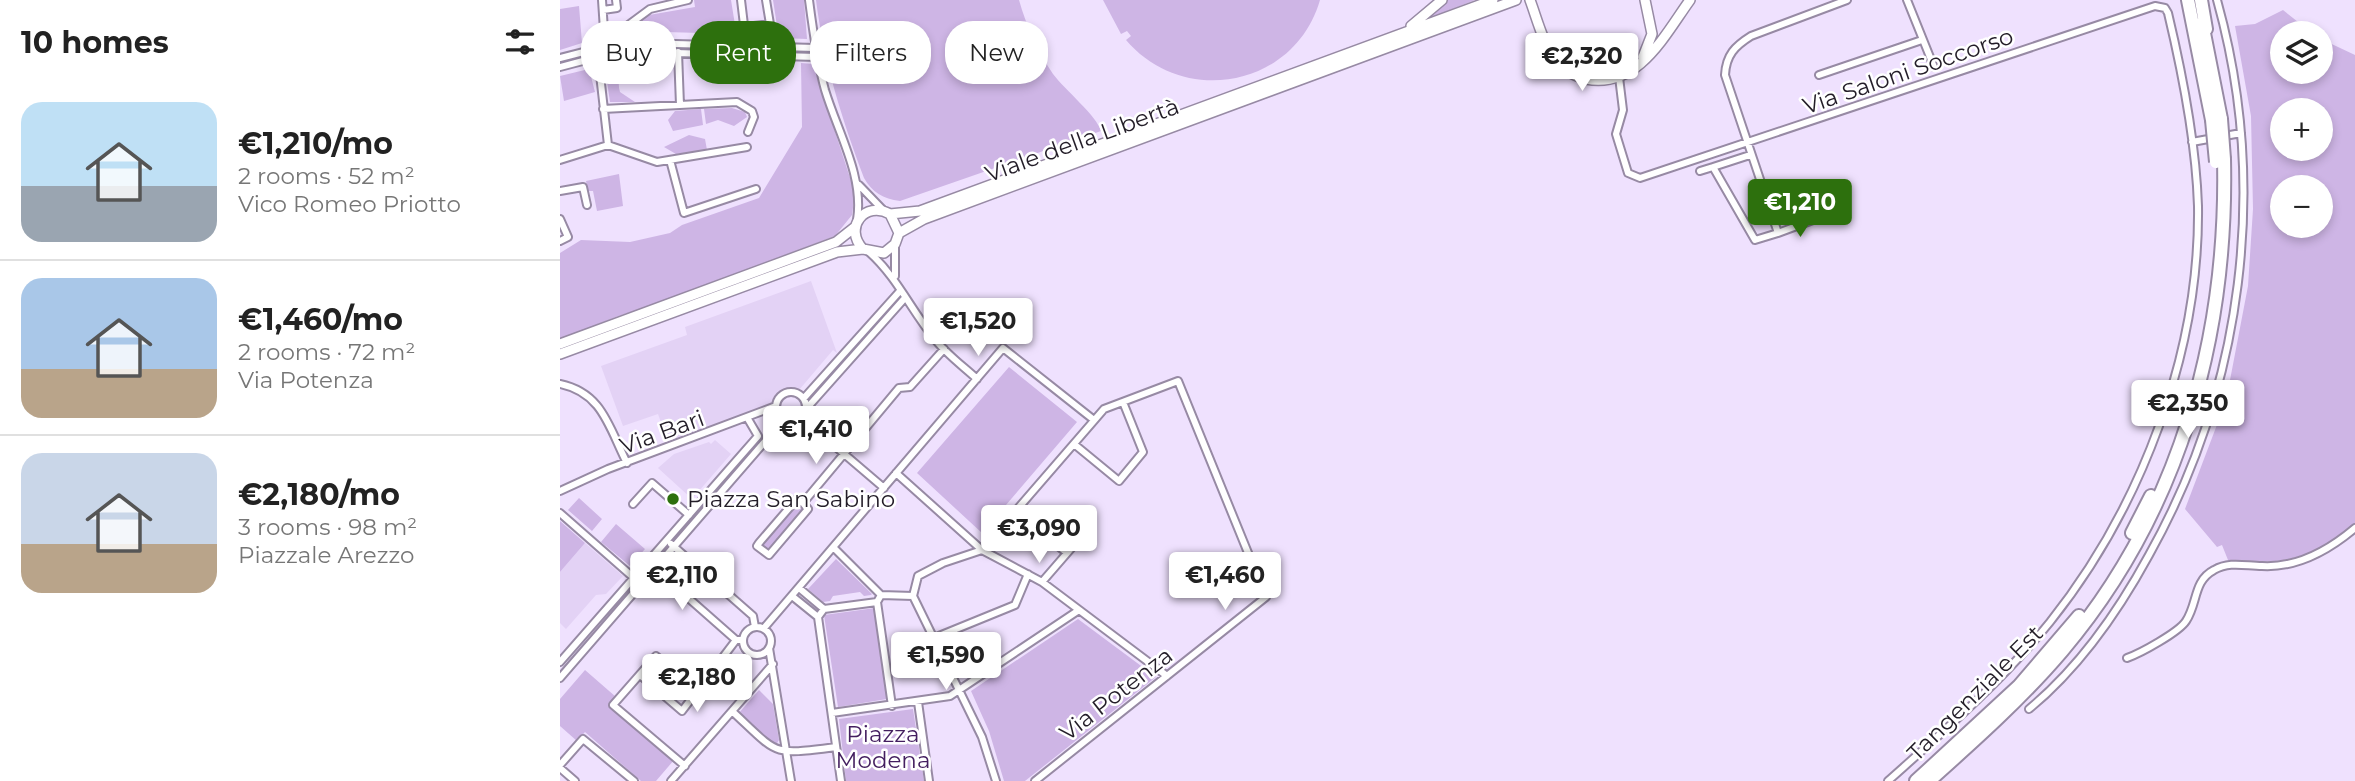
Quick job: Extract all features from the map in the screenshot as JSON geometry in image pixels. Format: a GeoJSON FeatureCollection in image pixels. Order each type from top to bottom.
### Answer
{"type":"FeatureCollection","features":[{"type":"Feature","properties":{"kind":"highway"},"geometry":{"type":"LineString","coordinates":[[2179,0],[2207,82]]}},
{"type":"Feature","properties":{"kind":"highway","name":"Tangenziale Est"},"geometry":{"type":"LineString","coordinates":[[2188,0],[2216,119]]}},
{"type":"Feature","properties":{"kind":"highway","name":"Tangenziale Est"},"geometry":{"type":"LineString","coordinates":[[1929,781],[2023,694],[2063,650],[2100,601],[2148,522],[2181,446],[2201,387],[2212,334],[2222,250],[2220,161],[2199,0]]}},
{"type":"Feature","properties":{"kind":"highway","name":"Tangenziale Est"},"geometry":{"type":"LineString","coordinates":[[1916,781],[2019,686],[2063,636],[2097,592],[2144,510],[2176,436],[2192,387],[2205,327],[2220,161]]}},
{"type":"Feature","properties":{"kind":"main road"},"geometry":{"type":"LineString","coordinates":[[1394,36],[1428,14],[1442,0]]}},
{"type":"Feature","properties":{"kind":"main road","name":"Viale della Libertà"},"geometry":{"type":"LineString","coordinates":[[560,344],[836,242],[869,211],[920,211],[1493,0]]}},
{"type":"Feature","properties":{"kind":"main road","name":"Viale della Libertà"},"geometry":{"type":"LineString","coordinates":[[899,233],[924,219],[1516,0]]}},
{"type":"Feature","properties":{"kind":"main road"},"geometry":{"type":"LineString","coordinates":[[1530,0],[1548,48],[1571,74],[1593,80],[1619,77],[1634,69],[1650,55],[1690,0]]}},
{"type":"Feature","properties":{"kind":"main road"},"geometry":{"type":"LineString","coordinates":[[1634,69],[1647,50],[1651,34],[1645,0]]}},
{"type":"Feature","properties":{"kind":"main road"},"geometry":{"type":"LineString","coordinates":[[560,354],[837,252],[884,253],[895,244],[899,233],[887,213]]}},
{"type":"Feature","properties":{"kind":"main road"},"geometry":{"type":"LineString","coordinates":[[856,224],[856,239],[866,251]]}},
{"type":"Feature","properties":{"kind":"street"},"geometry":{"type":"LineString","coordinates":[[602,0],[604,21]]}},
{"type":"Feature","properties":{"kind":"street"},"geometry":{"type":"LineString","coordinates":[[603,10],[617,8],[616,0]]}},
{"type":"Feature","properties":{"kind":"street"},"geometry":{"type":"LineString","coordinates":[[632,21],[661,2],[677,5],[688,0]]}},
{"type":"Feature","properties":{"kind":"street"},"geometry":{"type":"LineString","coordinates":[[741,0],[744,21]]}},
{"type":"Feature","properties":{"kind":"street"},"geometry":{"type":"LineString","coordinates":[[766,0],[769,21]]}},
{"type":"Feature","properties":{"kind":"street"},"geometry":{"type":"LineString","coordinates":[[809,0],[812,21]]}},
{"type":"Feature","properties":{"kind":"street"},"geometry":{"type":"LineString","coordinates":[[1778,233],[1725,75],[1730,53],[1751,36],[1846,0]]}},
{"type":"Feature","properties":{"kind":"street"},"geometry":{"type":"LineString","coordinates":[[1907,0],[1934,67]]}},
{"type":"Feature","properties":{"kind":"street"},"geometry":{"type":"LineString","coordinates":[[2029,709],[2071,669],[2130,590],[2175,509],[2200,449],[2228,351],[2239,278],[2244,202],[2237,87],[2217,0]]}},
{"type":"Feature","properties":{"kind":"street","name":"Via Saloni Soccorso"},"geometry":{"type":"LineString","coordinates":[[1619,77],[1623,110],[1616,134],[1631,176],[1640,178],[2155,6],[2168,13],[2181,70],[2192,142]]}},
{"type":"Feature","properties":{"kind":"street"},"geometry":{"type":"LineString","coordinates":[[1819,75],[1922,40]]}},
{"type":"Feature","properties":{"kind":"street"},"geometry":{"type":"LineString","coordinates":[[680,105],[678,52],[690,53]]}},
{"type":"Feature","properties":{"kind":"street"},"geometry":{"type":"LineString","coordinates":[[560,58],[581,53]]}},
{"type":"Feature","properties":{"kind":"street"},"geometry":{"type":"LineString","coordinates":[[560,67],[581,61]]}},
{"type":"Feature","properties":{"kind":"street"},"geometry":{"type":"LineString","coordinates":[[601,84],[608,145]]}},
{"type":"Feature","properties":{"kind":"street"},"geometry":{"type":"LineString","coordinates":[[826,84],[857,182],[860,199],[856,224]]}},
{"type":"Feature","properties":{"kind":"street"},"geometry":{"type":"LineString","coordinates":[[603,109],[737,102],[746,105],[754,117],[748,132]]}},
{"type":"Feature","properties":{"kind":"street"},"geometry":{"type":"LineString","coordinates":[[1888,781],[2003,676],[2050,622],[2096,557],[2135,485],[2165,404],[2186,325],[2196,265],[2197,229],[2192,142],[2241,133]]}},
{"type":"Feature","properties":{"kind":"street"},"geometry":{"type":"LineString","coordinates":[[560,160],[608,145],[657,162],[747,147]]}},
{"type":"Feature","properties":{"kind":"street"},"geometry":{"type":"LineString","coordinates":[[1700,171],[1750,155]]}},
{"type":"Feature","properties":{"kind":"street"},"geometry":{"type":"LineString","coordinates":[[670,160],[684,213],[756,189]]}},
{"type":"Feature","properties":{"kind":"street"},"geometry":{"type":"LineString","coordinates":[[1713,167],[1755,240],[1812,220]]}},
{"type":"Feature","properties":{"kind":"street"},"geometry":{"type":"LineString","coordinates":[[857,182],[887,213]]}},
{"type":"Feature","properties":{"kind":"street"},"geometry":{"type":"LineString","coordinates":[[560,191],[583,187],[587,205]]}},
{"type":"Feature","properties":{"kind":"street"},"geometry":{"type":"LineString","coordinates":[[560,219],[568,237],[560,241]]}},
{"type":"Feature","properties":{"kind":"street"},"geometry":{"type":"LineString","coordinates":[[895,244],[895,278],[904,299],[944,349],[977,379]]}},
{"type":"Feature","properties":{"kind":"street"},"geometry":{"type":"LineString","coordinates":[[866,251],[895,278]]}},
{"type":"Feature","properties":{"kind":"street"},"geometry":{"type":"LineString","coordinates":[[804,398],[900,291]]}},
{"type":"Feature","properties":{"kind":"street"},"geometry":{"type":"LineString","coordinates":[[781,418],[791,422],[802,418],[807,408],[904,299]]}},
{"type":"Feature","properties":{"kind":"street"},"geometry":{"type":"LineString","coordinates":[[764,628],[1003,348],[1094,420]]}},
{"type":"Feature","properties":{"kind":"street"},"geometry":{"type":"LineString","coordinates":[[803,503],[899,388],[910,387],[944,349]]}},
{"type":"Feature","properties":{"kind":"street","name":"Via Potenza"},"geometry":{"type":"LineString","coordinates":[[1035,781],[1266,597],[1178,381],[1123,402]]}},
{"type":"Feature","properties":{"kind":"street"},"geometry":{"type":"LineString","coordinates":[[560,384],[579,388],[598,403],[627,463]]}},
{"type":"Feature","properties":{"kind":"street"},"geometry":{"type":"LineString","coordinates":[[560,678],[781,423],[776,406],[779,398],[787,393],[796,393],[804,398],[807,408]]}},
{"type":"Feature","properties":{"kind":"street"},"geometry":{"type":"LineString","coordinates":[[996,781],[982,737],[914,596],[918,576],[943,563],[982,550],[1104,409],[1123,402],[1143,452],[1119,481],[1074,444]]}},
{"type":"Feature","properties":{"kind":"street","name":"Via Bari"},"geometry":{"type":"LineString","coordinates":[[560,491],[776,406]]}},
{"type":"Feature","properties":{"kind":"street"},"geometry":{"type":"LineString","coordinates":[[802,418],[884,488]]}},
{"type":"Feature","properties":{"kind":"street"},"geometry":{"type":"LineString","coordinates":[[560,662],[758,436],[748,419]]}},
{"type":"Feature","properties":{"kind":"street"},"geometry":{"type":"LineString","coordinates":[[896,474],[982,550],[1042,582],[1167,676]]}},
{"type":"Feature","properties":{"kind":"street"},"geometry":{"type":"LineString","coordinates":[[633,503],[652,483],[689,515]]}},
{"type":"Feature","properties":{"kind":"street"},"geometry":{"type":"LineString","coordinates":[[796,500],[803,503],[808,509],[769,555],[757,547],[796,500]]}},
{"type":"Feature","properties":{"kind":"street"},"geometry":{"type":"LineString","coordinates":[[560,513],[634,578]]}},
{"type":"Feature","properties":{"kind":"street"},"geometry":{"type":"LineString","coordinates":[[2127,658],[2185,624],[2199,584],[2214,570],[2235,564],[2265,567],[2296,562],[2335,545],[2355,528]]}},
{"type":"Feature","properties":{"kind":"street"},"geometry":{"type":"LineString","coordinates":[[667,540],[752,616],[755,627]]}},
{"type":"Feature","properties":{"kind":"street"},"geometry":{"type":"LineString","coordinates":[[834,548],[879,598],[892,706]]}},
{"type":"Feature","properties":{"kind":"street"},"geometry":{"type":"LineString","coordinates":[[1042,582],[1067,553]]}},
{"type":"Feature","properties":{"kind":"street"},"geometry":{"type":"LineString","coordinates":[[648,562],[753,654],[762,654],[769,648]]}},
{"type":"Feature","properties":{"kind":"street"},"geometry":{"type":"LineString","coordinates":[[934,638],[1015,605],[1028,574]]}},
{"type":"Feature","properties":{"kind":"street"},"geometry":{"type":"LineString","coordinates":[[799,588],[824,609]]}},
{"type":"Feature","properties":{"kind":"street"},"geometry":{"type":"LineString","coordinates":[[792,596],[818,617],[841,781]]}},
{"type":"Feature","properties":{"kind":"street"},"geometry":{"type":"LineString","coordinates":[[818,617],[824,609],[879,598],[914,596]]}},
{"type":"Feature","properties":{"kind":"street"},"geometry":{"type":"LineString","coordinates":[[832,713],[950,696],[1079,610]]}},
{"type":"Feature","properties":{"kind":"street"},"geometry":{"type":"LineString","coordinates":[[640,675],[682,711],[747,631],[755,627],[764,628],[770,635],[769,648],[774,664],[791,781]]}},
{"type":"Feature","properties":{"kind":"street"},"geometry":{"type":"LineString","coordinates":[[685,766],[614,705],[656,656],[698,691]]}},
{"type":"Feature","properties":{"kind":"street"},"geometry":{"type":"LineString","coordinates":[[671,781],[774,664]]}},
{"type":"Feature","properties":{"kind":"street"},"geometry":{"type":"LineString","coordinates":[[918,702],[929,781]]}},
{"type":"Feature","properties":{"kind":"street"},"geometry":{"type":"LineString","coordinates":[[733,712],[774,750],[787,753],[836,747]]}},
{"type":"Feature","properties":{"kind":"street"},"geometry":{"type":"LineString","coordinates":[[575,781],[560,766],[583,738],[634,781]]}},
{"type":"Feature","properties":{"kind":"shaded area"},"geometry":{"type":"Polygon","coordinates":[[[811,281],[837,353],[833,350],[799,390],[783,390],[771,404],[668,442],[658,414],[623,426],[601,366],[687,335],[685,327],[811,281]]]}},
{"type":"Feature","properties":{"kind":"shaded area"},"geometry":{"type":"Polygon","coordinates":[[[715,440],[731,454],[692,499],[658,468],[674,454],[709,442],[711,444],[715,440]]]}},
{"type":"Feature","properties":{"kind":"shaded area"},"geometry":{"type":"Polygon","coordinates":[[[585,543],[623,576],[606,594],[596,595],[566,629],[560,623],[560,572],[585,543]]]}},
{"type":"Feature","properties":{"kind":"green space"},"geometry":{"type":"Polygon","coordinates":[[[694,0],[731,0],[734,21],[690,21],[690,33],[676,32],[676,21],[641,21],[649,15],[695,7],[694,0]]]}},
{"type":"Feature","properties":{"kind":"green space"},"geometry":{"type":"Polygon","coordinates":[[[773,0],[804,0],[807,39],[796,39],[796,21],[776,21],[773,0]]]}},
{"type":"Feature","properties":{"kind":"green space"},"geometry":{"type":"Polygon","coordinates":[[[816,0],[1019,0],[1026,21],[945,21],[945,84],[1048,84],[1048,66],[1094,118],[1101,131],[900,201],[888,199],[874,191],[864,178],[833,84],[931,84],[931,21],[819,21],[816,0]]]}},
{"type":"Feature","properties":{"kind":"green space"},"geometry":{"type":"Polygon","coordinates":[[[1103,0],[1320,0],[1307,29],[1287,53],[1263,69],[1235,78],[1206,80],[1177,75],[1150,61],[1126,40],[1131,36],[1127,31],[1121,34],[1103,0]]]}},
{"type":"Feature","properties":{"kind":"green space"},"geometry":{"type":"Polygon","coordinates":[[[1447,0],[1475,0],[1427,19],[1447,0]]]}},
{"type":"Feature","properties":{"kind":"green space"},"geometry":{"type":"Polygon","coordinates":[[[579,6],[581,43],[560,50],[560,9],[579,6]]]}},
{"type":"Feature","properties":{"kind":"green space"},"geometry":{"type":"Polygon","coordinates":[[[2283,10],[2297,21],[2270,21],[2270,84],[2333,84],[2333,45],[2355,55],[2355,525],[2326,546],[2296,558],[2280,561],[2228,560],[2222,545],[2217,547],[2185,509],[2226,401],[2248,286],[2253,209],[2251,116],[2235,26],[2255,24],[2283,10]]]}},
{"type":"Feature","properties":{"kind":"green space"},"geometry":{"type":"Polygon","coordinates":[[[801,63],[810,64],[810,84],[820,84],[855,193],[852,215],[835,236],[560,340],[560,253],[581,240],[630,242],[670,233],[682,225],[759,198],[802,127],[801,63]]]}},
{"type":"Feature","properties":{"kind":"green space"},"geometry":{"type":"Polygon","coordinates":[[[581,71],[581,84],[593,84],[595,92],[564,101],[560,76],[581,71]]]}},
{"type":"Feature","properties":{"kind":"green space"},"geometry":{"type":"Polygon","coordinates":[[[607,84],[619,84],[620,92],[635,102],[610,102],[607,84]]]}},
{"type":"Feature","properties":{"kind":"green space"},"geometry":{"type":"Polygon","coordinates":[[[732,108],[745,112],[747,117],[734,126],[718,120],[706,124],[704,109],[732,108]]]}},
{"type":"Feature","properties":{"kind":"green space"},"geometry":{"type":"Polygon","coordinates":[[[701,109],[703,125],[673,131],[668,120],[675,111],[701,109]]]}},
{"type":"Feature","properties":{"kind":"green space"},"geometry":{"type":"Polygon","coordinates":[[[689,135],[705,139],[707,150],[676,154],[664,147],[689,135]]]}},
{"type":"Feature","properties":{"kind":"green space"},"geometry":{"type":"Polygon","coordinates":[[[619,174],[623,206],[597,211],[593,191],[588,191],[586,181],[619,174]]]}},
{"type":"Feature","properties":{"kind":"green space"},"geometry":{"type":"Polygon","coordinates":[[[1009,367],[1077,422],[982,533],[917,473],[1009,367]]]}},
{"type":"Feature","properties":{"kind":"green space"},"geometry":{"type":"Polygon","coordinates":[[[579,498],[602,519],[592,531],[568,510],[579,498]]]}},
{"type":"Feature","properties":{"kind":"green space"},"geometry":{"type":"Polygon","coordinates":[[[796,504],[803,511],[767,551],[761,544],[796,504]]]}},
{"type":"Feature","properties":{"kind":"green space"},"geometry":{"type":"Polygon","coordinates":[[[560,521],[585,543],[560,572],[560,521]]]}},
{"type":"Feature","properties":{"kind":"green space"},"geometry":{"type":"Polygon","coordinates":[[[616,524],[645,549],[630,566],[601,542],[616,524]]]}},
{"type":"Feature","properties":{"kind":"green space"},"geometry":{"type":"Polygon","coordinates":[[[836,559],[871,595],[864,596],[860,592],[833,596],[830,601],[823,602],[808,589],[836,559]]]}},
{"type":"Feature","properties":{"kind":"green space","name":"Piazza Modena"},"geometry":{"type":"Polygon","coordinates":[[[875,608],[887,699],[838,707],[824,615],[875,608]]]}},
{"type":"Feature","properties":{"kind":"green space"},"geometry":{"type":"Polygon","coordinates":[[[1078,619],[1156,677],[1025,781],[1004,781],[989,731],[971,691],[1078,619]]]}},
{"type":"Feature","properties":{"kind":"green space"},"geometry":{"type":"Polygon","coordinates":[[[585,670],[616,697],[610,705],[674,760],[656,781],[641,781],[585,732],[577,741],[560,726],[560,699],[585,670]]]}},
{"type":"Feature","properties":{"kind":"green space"},"geometry":{"type":"Polygon","coordinates":[[[759,690],[773,704],[779,740],[776,745],[738,714],[759,690]]]}},
{"type":"Feature","properties":{"kind":"green space","name":"Piazza Modena"},"geometry":{"type":"Polygon","coordinates":[[[913,709],[924,781],[846,781],[839,719],[913,709]]]}},
{"type":"Feature","properties":{"kind":"place","name":"Piazza San Sabino"},"geometry":{"type":"Point","coordinates":[673,499]}}]}
